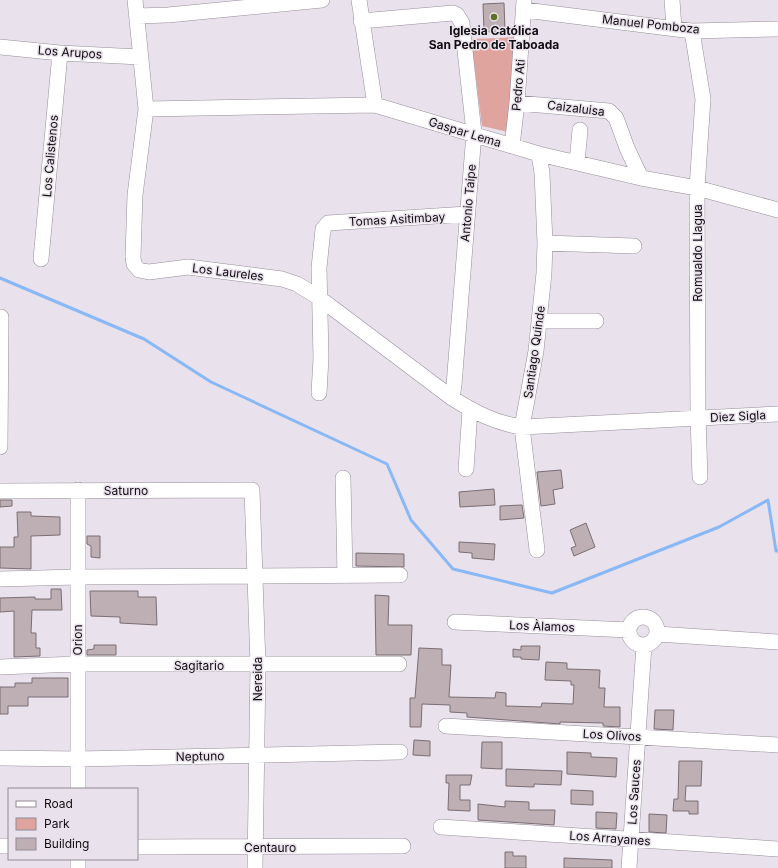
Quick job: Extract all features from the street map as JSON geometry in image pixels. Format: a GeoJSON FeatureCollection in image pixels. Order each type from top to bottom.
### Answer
{"type":"FeatureCollection","features":[{"type":"Feature","properties":{"kind":"street","name":"Los Laureles"},"geometry":{"type":"LineString","coordinates":[[135,0],[146,109],[135,195],[133,257],[136,268],[143,272],[149,272],[188,267],[282,279],[296,284],[318,297],[470,410],[504,424],[522,427]]}},
{"type":"Feature","properties":{"kind":"street"},"geometry":{"type":"LineString","coordinates":[[137,16],[168,15],[322,0]]}},
{"type":"Feature","properties":{"kind":"street"},"geometry":{"type":"LineString","coordinates":[[359,0],[375,105]]}},
{"type":"Feature","properties":{"kind":"street"},"geometry":{"type":"LineString","coordinates":[[672,0],[674,28]]}},
{"type":"Feature","properties":{"kind":"street","name":"Manuel Pomboza"},"geometry":{"type":"LineString","coordinates":[[524,5],[692,31],[778,29]]}},
{"type":"Feature","properties":{"kind":"street","name":"Pedro Ati"},"geometry":{"type":"LineString","coordinates":[[512,146],[517,103],[524,5]]}},
{"type":"Feature","properties":{"kind":"street","name":"Antonio Taipe"},"geometry":{"type":"LineString","coordinates":[[361,21],[453,13],[457,15],[462,24],[474,133],[452,398]]}},
{"type":"Feature","properties":{"kind":"street","name":"Romualdo Llagua"},"geometry":{"type":"LineString","coordinates":[[692,31],[704,99],[697,188],[698,417],[700,477]]}},
{"type":"Feature","properties":{"kind":"street","name":"Los Arupos"},"geometry":{"type":"LineString","coordinates":[[0,47],[60,53],[140,57]]}},
{"type":"Feature","properties":{"kind":"street","name":"Los Calistenos"},"geometry":{"type":"LineString","coordinates":[[41,258],[60,53]]}},
{"type":"Feature","properties":{"kind":"street","name":"Caizaluisa"},"geometry":{"type":"LineString","coordinates":[[517,103],[609,111],[616,118],[627,148],[641,178]]}},
{"type":"Feature","properties":{"kind":"street","name":"Gaspar Lema"},"geometry":{"type":"LineString","coordinates":[[146,109],[375,105],[474,133],[539,154],[641,178],[697,188],[778,210]]}},
{"type":"Feature","properties":{"kind":"street"},"geometry":{"type":"LineString","coordinates":[[577,163],[580,130]]}},
{"type":"Feature","properties":{"kind":"street","name":"Santiago Quinde"},"geometry":{"type":"LineString","coordinates":[[537,550],[522,427],[536,351],[545,243],[539,154]]}},
{"type":"Feature","properties":{"kind":"street","name":"Tomas Asitimbay"},"geometry":{"type":"LineString","coordinates":[[318,297],[318,268],[323,229],[328,223],[467,214]]}},
{"type":"Feature","properties":{"kind":"street"},"geometry":{"type":"LineString","coordinates":[[545,243],[634,246]]}},
{"type":"Feature","properties":{"kind":"street"},"geometry":{"type":"LineString","coordinates":[[318,297],[321,358],[319,393]]}},
{"type":"Feature","properties":{"kind":"street"},"geometry":{"type":"LineString","coordinates":[[0,447],[1,317]]}},
{"type":"Feature","properties":{"kind":"street"},"geometry":{"type":"LineString","coordinates":[[539,321],[596,321]]}},
{"type":"Feature","properties":{"kind":"street"},"geometry":{"type":"LineString","coordinates":[[466,469],[470,410]]}},
{"type":"Feature","properties":{"kind":"street","name":"Diez Sigla"},"geometry":{"type":"LineString","coordinates":[[522,427],[778,414]]}},
{"type":"Feature","properties":{"kind":"street"},"geometry":{"type":"LineString","coordinates":[[343,478],[345,576]]}},
{"type":"Feature","properties":{"kind":"street","name":"Saturno"},"geometry":{"type":"LineString","coordinates":[[0,490],[252,490]]}},
{"type":"Feature","properties":{"kind":"street","name":"Orion"},"geometry":{"type":"LineString","coordinates":[[78,490],[78,788]]}},
{"type":"Feature","properties":{"kind":"street","name":"Nereida"},"geometry":{"type":"LineString","coordinates":[[252,490],[258,665],[255,868]]}},
{"type":"Feature","properties":{"kind":"street"},"geometry":{"type":"LineString","coordinates":[[0,580],[78,577],[400,575]]}},
{"type":"Feature","properties":{"kind":"street"},"geometry":{"type":"LineString","coordinates":[[645,618],[655,625],[657,634],[652,642],[644,645],[635,642],[632,639],[629,630],[636,619],[645,618]]}},
{"type":"Feature","properties":{"kind":"street","name":"Los Àlamos"},"geometry":{"type":"LineString","coordinates":[[455,622],[629,630]]}},
{"type":"Feature","properties":{"kind":"street"},"geometry":{"type":"LineString","coordinates":[[657,634],[778,642]]}},
{"type":"Feature","properties":{"kind":"street","name":"Los Sauces"},"geometry":{"type":"LineString","coordinates":[[629,868],[644,645]]}},
{"type":"Feature","properties":{"kind":"street","name":"Sagitario"},"geometry":{"type":"LineString","coordinates":[[0,667],[77,664],[399,664]]}},
{"type":"Feature","properties":{"kind":"street","name":"Los Olivos"},"geometry":{"type":"LineString","coordinates":[[446,726],[778,745]]}},
{"type":"Feature","properties":{"kind":"street","name":"Neptuno"},"geometry":{"type":"LineString","coordinates":[[0,758],[78,759],[400,752]]}},
{"type":"Feature","properties":{"kind":"street","name":"Los Arrayanes"},"geometry":{"type":"LineString","coordinates":[[441,828],[778,849]]}},
{"type":"Feature","properties":{"kind":"street","name":"Centauro"},"geometry":{"type":"LineString","coordinates":[[138,846],[403,846]]}},
{"type":"Feature","properties":{"kind":"green space"},"geometry":{"type":"Polygon","coordinates":[[[519,37],[508,132],[482,126],[471,39],[519,37]]]}},
{"type":"Feature","properties":{"kind":"building","name":"Iglesia Católica San Pedro de Taboada"},"geometry":{"type":"Polygon","coordinates":[[[504,3],[505,31],[484,32],[483,4],[504,3]]]}},
{"type":"Feature","properties":{"kind":"building"},"geometry":{"type":"Polygon","coordinates":[[[561,470],[563,488],[553,490],[555,504],[541,506],[537,472],[561,470]]]}},
{"type":"Feature","properties":{"kind":"building"},"geometry":{"type":"Polygon","coordinates":[[[494,489],[495,505],[460,507],[459,492],[494,489]]]}},
{"type":"Feature","properties":{"kind":"building"},"geometry":{"type":"Polygon","coordinates":[[[0,500],[12,500],[12,506],[0,507],[0,500]]]}},
{"type":"Feature","properties":{"kind":"building"},"geometry":{"type":"Polygon","coordinates":[[[522,505],[524,518],[500,520],[500,506],[522,505]]]}},
{"type":"Feature","properties":{"kind":"building"},"geometry":{"type":"Polygon","coordinates":[[[17,512],[31,512],[31,516],[60,517],[60,535],[31,536],[31,569],[0,568],[0,547],[14,547],[14,537],[18,537],[17,512]]]}},
{"type":"Feature","properties":{"kind":"building"},"geometry":{"type":"Polygon","coordinates":[[[586,523],[595,547],[574,556],[571,548],[576,546],[570,530],[586,523]]]}},
{"type":"Feature","properties":{"kind":"building"},"geometry":{"type":"Polygon","coordinates":[[[87,536],[100,536],[100,558],[91,557],[91,546],[87,544],[87,536]]]}},
{"type":"Feature","properties":{"kind":"building"},"geometry":{"type":"Polygon","coordinates":[[[459,542],[495,544],[494,560],[472,558],[472,553],[459,552],[459,542]]]}},
{"type":"Feature","properties":{"kind":"building"},"geometry":{"type":"Polygon","coordinates":[[[356,553],[404,554],[404,567],[356,566],[356,553]]]}},
{"type":"Feature","properties":{"kind":"building"},"geometry":{"type":"Polygon","coordinates":[[[51,589],[61,589],[62,610],[32,610],[31,633],[36,633],[36,648],[40,648],[40,656],[14,657],[14,611],[0,612],[0,598],[35,597],[35,599],[51,599],[51,589]]]}},
{"type":"Feature","properties":{"kind":"building"},"geometry":{"type":"Polygon","coordinates":[[[90,591],[138,591],[138,597],[156,597],[157,625],[120,623],[120,617],[91,616],[90,591]]]}},
{"type":"Feature","properties":{"kind":"building"},"geometry":{"type":"Polygon","coordinates":[[[375,595],[389,596],[388,625],[412,625],[411,655],[376,655],[375,595]]]}},
{"type":"Feature","properties":{"kind":"building"},"geometry":{"type":"Polygon","coordinates":[[[94,645],[116,645],[116,655],[87,655],[87,650],[94,649],[94,645]]]}},
{"type":"Feature","properties":{"kind":"building"},"geometry":{"type":"Polygon","coordinates":[[[521,646],[540,646],[539,660],[513,657],[513,649],[521,650],[521,646]]]}},
{"type":"Feature","properties":{"kind":"building"},"geometry":{"type":"Polygon","coordinates":[[[419,648],[442,649],[442,665],[451,665],[449,697],[495,698],[496,692],[506,693],[506,706],[541,707],[542,703],[573,704],[574,685],[571,685],[571,681],[545,680],[546,662],[567,663],[567,669],[600,670],[599,688],[605,688],[604,707],[620,707],[620,727],[603,726],[603,723],[560,722],[560,724],[467,717],[467,713],[450,712],[450,705],[422,704],[421,727],[410,727],[410,698],[415,698],[419,648]]]}},
{"type":"Feature","properties":{"kind":"building"},"geometry":{"type":"Polygon","coordinates":[[[32,678],[68,678],[68,697],[28,697],[28,706],[8,706],[8,714],[0,714],[0,687],[15,687],[15,683],[32,683],[32,678]]]}},
{"type":"Feature","properties":{"kind":"building"},"geometry":{"type":"Polygon","coordinates":[[[655,710],[674,710],[673,730],[654,729],[655,710]]]}},
{"type":"Feature","properties":{"kind":"building"},"geometry":{"type":"Polygon","coordinates":[[[414,740],[430,741],[430,756],[413,755],[414,740]]]}},
{"type":"Feature","properties":{"kind":"building"},"geometry":{"type":"Polygon","coordinates":[[[482,742],[502,742],[502,769],[481,768],[482,742]]]}},
{"type":"Feature","properties":{"kind":"building"},"geometry":{"type":"Polygon","coordinates":[[[567,752],[591,753],[591,757],[617,758],[616,777],[567,774],[567,752]]]}},
{"type":"Feature","properties":{"kind":"building"},"geometry":{"type":"Polygon","coordinates":[[[679,761],[702,761],[701,786],[686,786],[685,801],[698,801],[698,814],[689,814],[689,811],[673,811],[674,799],[678,799],[679,761]]]}},
{"type":"Feature","properties":{"kind":"building"},"geometry":{"type":"Polygon","coordinates":[[[506,769],[562,771],[561,785],[534,784],[534,787],[506,786],[506,769]]]}},
{"type":"Feature","properties":{"kind":"building"},"geometry":{"type":"Polygon","coordinates":[[[446,775],[472,775],[470,785],[460,785],[460,800],[470,800],[470,811],[448,810],[449,783],[446,783],[446,775]]]}},
{"type":"Feature","properties":{"kind":"building"},"geometry":{"type":"Polygon","coordinates":[[[571,790],[593,791],[593,805],[571,804],[571,790]]]}},
{"type":"Feature","properties":{"kind":"building"},"geometry":{"type":"Polygon","coordinates":[[[505,801],[529,802],[529,810],[555,810],[554,825],[478,820],[478,804],[505,807],[505,801]]]}},
{"type":"Feature","properties":{"kind":"building"},"geometry":{"type":"Polygon","coordinates":[[[596,812],[617,813],[616,829],[596,828],[596,812]]]}},
{"type":"Feature","properties":{"kind":"building"},"geometry":{"type":"Polygon","coordinates":[[[649,814],[667,815],[666,833],[649,832],[649,814]]]}},
{"type":"Feature","properties":{"kind":"building"},"geometry":{"type":"Polygon","coordinates":[[[505,852],[513,852],[513,856],[526,856],[526,868],[505,868],[505,852]]]}},
{"type":"Feature","properties":{"kind":"building"},"geometry":{"type":"Polygon","coordinates":[[[564,858],[612,860],[612,868],[564,868],[564,858]]]}},
{"type":"Feature","properties":{"kind":"waterway"},"geometry":{"type":"LineString","coordinates":[[0,278],[144,339],[211,382],[387,464],[411,520],[453,569],[552,593],[719,527],[768,500],[776,551],[778,551]]}},
{"type":"Feature","properties":{"kind":"place","name":"Iglesia Católica San Pedro de Taboada"},"geometry":{"type":"Point","coordinates":[494,17]}}]}
